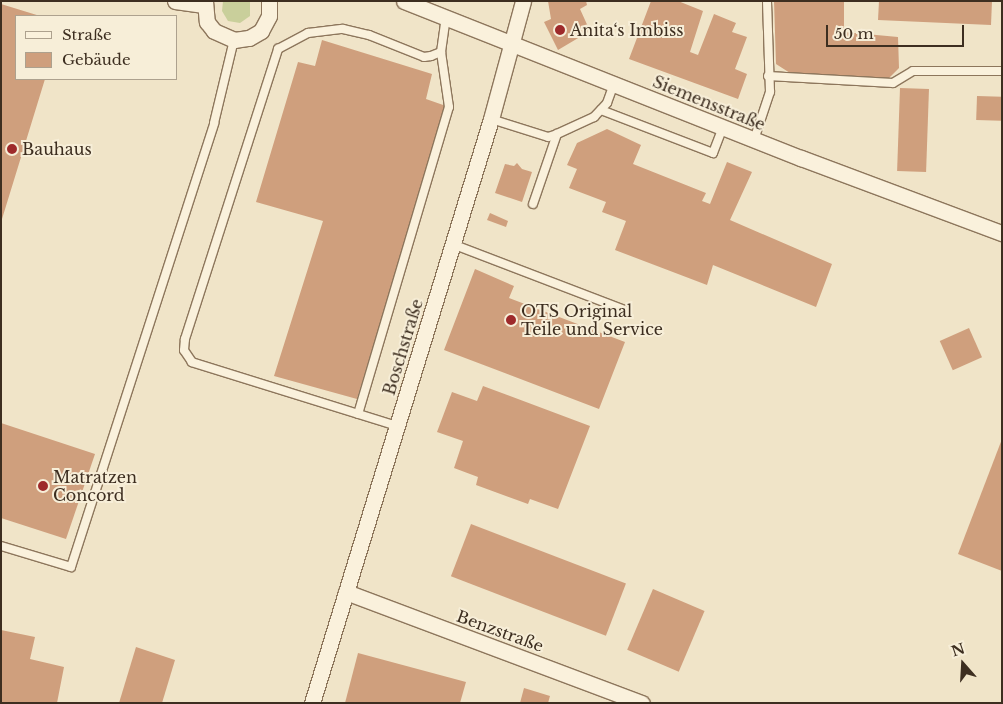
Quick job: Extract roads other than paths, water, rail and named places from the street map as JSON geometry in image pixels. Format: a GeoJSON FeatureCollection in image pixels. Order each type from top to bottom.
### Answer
{"type":"FeatureCollection","features":[{"type":"Feature","properties":{"kind":"street"},"geometry":{"type":"LineString","coordinates":[[175,1],[205,3],[207,22],[214,31],[234,40],[249,38],[260,31],[269,16],[272,2]]}},
{"type":"Feature","properties":{"kind":"street","name":"Siemensstraße"},"geometry":{"type":"LineString","coordinates":[[404,1],[446,16],[754,140],[1002,233]]}},
{"type":"Feature","properties":{"kind":"street","name":"Boschstraße"},"geometry":{"type":"LineString","coordinates":[[312,703],[491,119],[524,1]]}},
{"type":"Feature","properties":{"kind":"street","name":"Benzstraße"},"geometry":{"type":"LineString","coordinates":[[346,592],[642,703]]}},
{"type":"Feature","properties":{"kind":"lane"},"geometry":{"type":"LineString","coordinates":[[754,140],[766,111],[770,92],[767,1]]}},
{"type":"Feature","properties":{"kind":"lane"},"geometry":{"type":"LineString","coordinates":[[358,414],[443,129],[448,92],[441,52],[446,16]]}},
{"type":"Feature","properties":{"kind":"lane"},"geometry":{"type":"LineString","coordinates":[[397,426],[192,362],[184,350],[185,339],[278,49],[308,33],[343,29],[369,35],[424,57],[441,52]]}},
{"type":"Feature","properties":{"kind":"lane"},"geometry":{"type":"LineString","coordinates":[[1,546],[71,567],[214,122],[234,40]]}},
{"type":"Feature","properties":{"kind":"lane"},"geometry":{"type":"LineString","coordinates":[[768,76],[883,83],[892,82],[913,71],[1002,72]]}},
{"type":"Feature","properties":{"kind":"lane"},"geometry":{"type":"LineString","coordinates":[[491,119],[548,137],[594,117],[601,110],[614,84]]}},
{"type":"Feature","properties":{"kind":"lane"},"geometry":{"type":"LineString","coordinates":[[601,110],[713,154],[723,127]]}},
{"type":"Feature","properties":{"kind":"lane"},"geometry":{"type":"LineString","coordinates":[[533,204],[557,134]]}},
{"type":"Feature","properties":{"kind":"lane"},"geometry":{"type":"LineString","coordinates":[[452,244],[625,310]]}},
{"type":"Feature","properties":{"kind":"place","name":"Anita‘s Imbiss"},"geometry":{"type":"Point","coordinates":[560,30]}},
{"type":"Feature","properties":{"kind":"place","name":"Bauhaus"},"geometry":{"type":"Point","coordinates":[12,149]}},
{"type":"Feature","properties":{"kind":"place","name":"OTS Original Teile und Service"},"geometry":{"type":"Point","coordinates":[511,320]}},
{"type":"Feature","properties":{"kind":"place","name":"Matratzen Concord"},"geometry":{"type":"Point","coordinates":[43,486]}}]}
